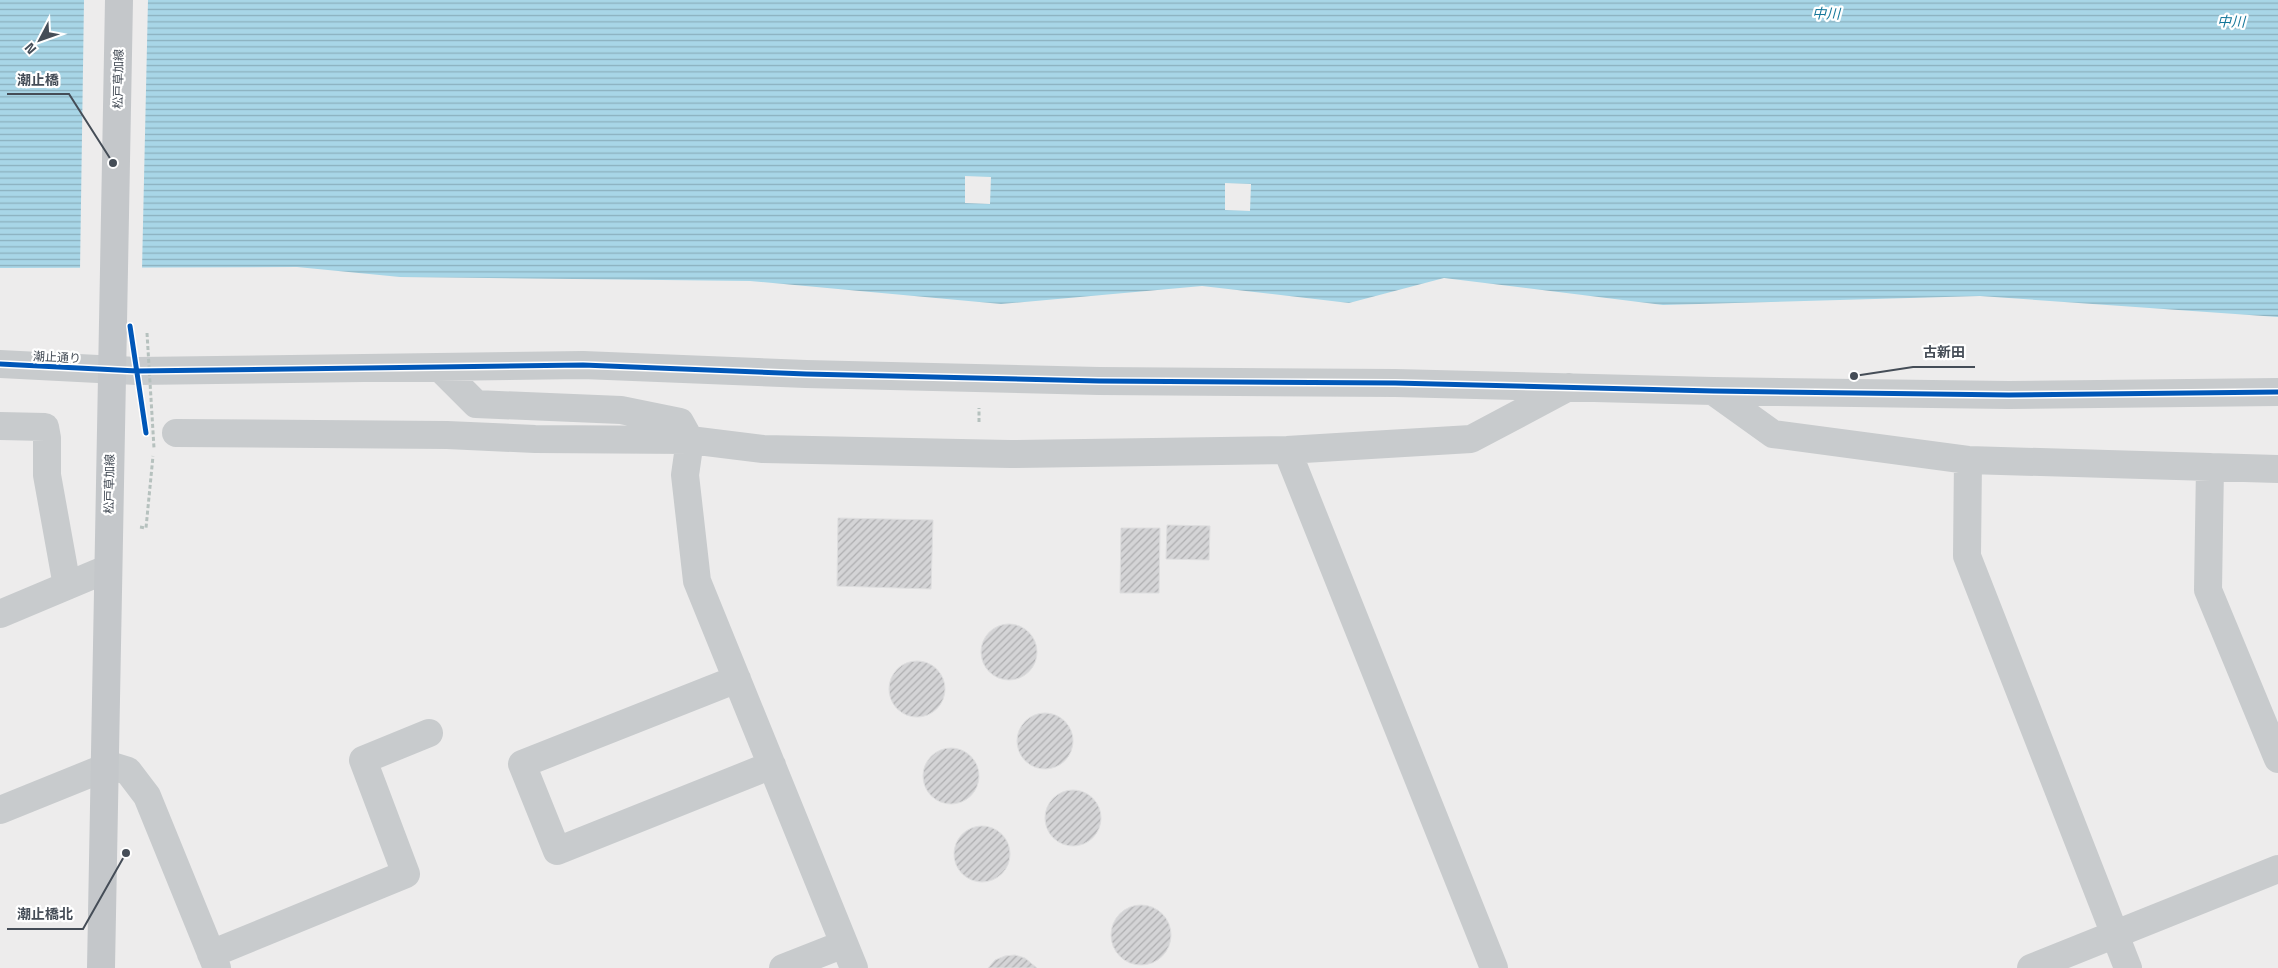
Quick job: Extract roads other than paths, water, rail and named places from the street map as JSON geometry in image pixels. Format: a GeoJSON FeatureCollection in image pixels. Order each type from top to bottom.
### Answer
{"type":"FeatureCollection","features":[{"type":"Feature","properties":{"kind":"main road","name":"松戸草加線"},"geometry":{"type":"LineString","coordinates":[[101,968],[119,0]]}},
{"type":"Feature","properties":{"kind":"street","name":"潮止通り"},"geometry":{"type":"LineString","coordinates":[[0,364],[112,370],[583,365],[806,374],[1089,381],[1571,386],[1713,392],[2009,396],[2278,392]]}},
{"type":"Feature","properties":{"kind":"street"},"geometry":{"type":"LineString","coordinates":[[440,368],[476,404],[621,410],[680,422],[690,440],[685,475],[697,581],[849,956],[783,968]]}},
{"type":"Feature","properties":{"kind":"street"},"geometry":{"type":"LineString","coordinates":[[176,433],[447,434],[535,439],[690,440],[763,449],[1000,454],[1287,450],[1471,439],[1571,386]]}},
{"type":"Feature","properties":{"kind":"street"},"geometry":{"type":"LineString","coordinates":[[1713,392],[1773,434],[1968,460],[2278,468]]}},
{"type":"Feature","properties":{"kind":"street"},"geometry":{"type":"LineString","coordinates":[[0,426],[45,427],[47,438],[47,475],[68,586]]}},
{"type":"Feature","properties":{"kind":"street"},"geometry":{"type":"LineString","coordinates":[[1287,450],[1494,968]]}},
{"type":"Feature","properties":{"kind":"street"},"geometry":{"type":"LineString","coordinates":[[1968,460],[1967,556],[2128,968]]}},
{"type":"Feature","properties":{"kind":"street"},"geometry":{"type":"LineString","coordinates":[[2210,467],[2208,590],[2278,759]]}},
{"type":"Feature","properties":{"kind":"street"},"geometry":{"type":"LineString","coordinates":[[0,614],[107,569]]}},
{"type":"Feature","properties":{"kind":"street"},"geometry":{"type":"LineString","coordinates":[[737,680],[522,764],[557,851],[772,765]]}},
{"type":"Feature","properties":{"kind":"street"},"geometry":{"type":"LineString","coordinates":[[0,810],[104,768],[114,767],[128,771],[146,796],[214,961],[406,874],[363,760],[429,734]]}},
{"type":"Feature","properties":{"kind":"street"},"geometry":{"type":"LineString","coordinates":[[2031,968],[2278,869]]}},
{"type":"Feature","properties":{"kind":"water","name":"中川"},"geometry":{"type":"Polygon","coordinates":[[[0,0],[2278,0],[2278,317],[1980,296],[1663,305],[1444,278],[1349,303],[1202,286],[1001,304],[750,281],[400,277],[297,267],[0,268],[0,0]]]}},
{"type":"Feature","properties":{"kind":"place","name":"潮止橋"},"geometry":{"type":"Point","coordinates":[113,163]}},
{"type":"Feature","properties":{"kind":"place","name":"古新田"},"geometry":{"type":"Point","coordinates":[1854,376]}},
{"type":"Feature","properties":{"kind":"place","name":"潮止橋北"},"geometry":{"type":"Point","coordinates":[126,853]}}]}
